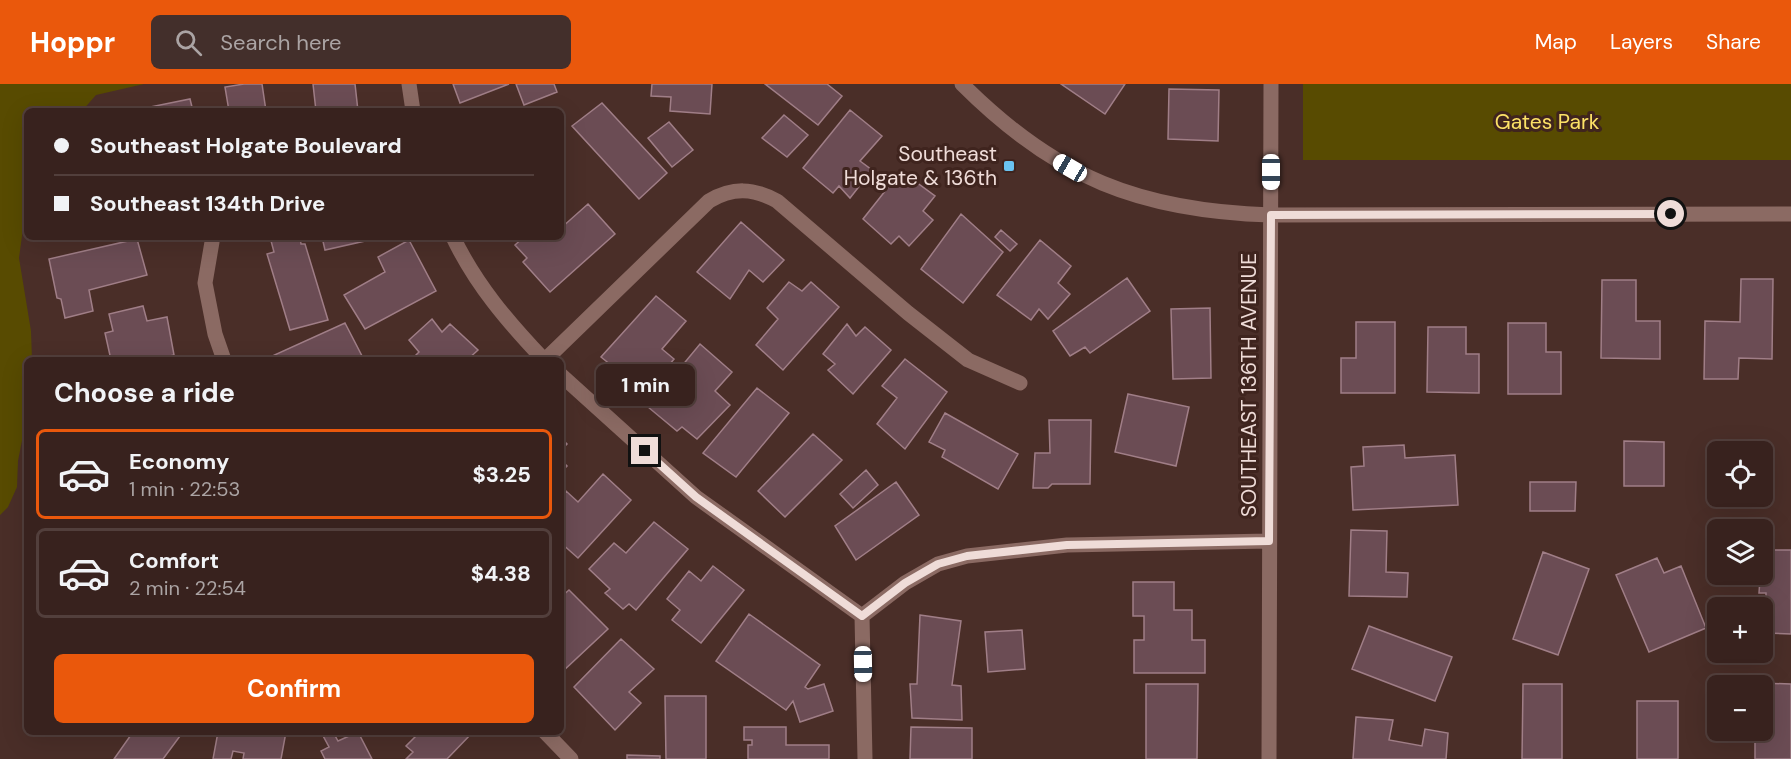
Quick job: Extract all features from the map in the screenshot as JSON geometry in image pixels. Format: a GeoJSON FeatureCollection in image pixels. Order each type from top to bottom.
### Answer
{"type":"FeatureCollection","features":[{"type":"Feature","properties":{"kind":"street"},"geometry":{"type":"LineString","coordinates":[[409,84],[413,108]]}},
{"type":"Feature","properties":{"kind":"street"},"geometry":{"type":"LineString","coordinates":[[962,84],[1019,135],[1045,154],[1097,181],[1171,206],[1214,213],[1271,215],[1791,214]]}},
{"type":"Feature","properties":{"kind":"street","name":"SOUTHEAST 136TH AVENUE"},"geometry":{"type":"LineString","coordinates":[[1269,759],[1271,84]]}},
{"type":"Feature","properties":{"kind":"street"},"geometry":{"type":"LineString","coordinates":[[548,357],[709,201],[733,190],[761,192],[777,201],[908,313],[968,360],[1020,383]]}},
{"type":"Feature","properties":{"kind":"street"},"geometry":{"type":"LineString","coordinates":[[455,240],[474,278],[498,310],[542,357]]}},
{"type":"Feature","properties":{"kind":"street"},"geometry":{"type":"LineString","coordinates":[[212,242],[205,284],[215,334],[223,357]]}},
{"type":"Feature","properties":{"kind":"street"},"geometry":{"type":"LineString","coordinates":[[564,378],[696,497],[862,616]]}},
{"type":"Feature","properties":{"kind":"street"},"geometry":{"type":"LineString","coordinates":[[862,616],[905,583],[938,564],[967,556],[1067,545],[1269,541]]}},
{"type":"Feature","properties":{"kind":"street"},"geometry":{"type":"LineString","coordinates":[[862,616],[864,759]]}},
{"type":"Feature","properties":{"kind":"street"},"geometry":{"type":"LineString","coordinates":[[548,735],[571,759]]}},
{"type":"Feature","properties":{"kind":"green space"},"geometry":{"type":"Polygon","coordinates":[[[0,84],[144,84],[96,95],[85,108],[24,108],[24,221],[19,258],[31,331],[32,357],[24,357],[24,430],[18,461],[17,487],[8,507],[0,515],[0,84]]]}},
{"type":"Feature","properties":{"kind":"green space","name":"Gates Park"},"geometry":{"type":"Polygon","coordinates":[[[1303,84],[1791,84],[1791,160],[1303,160],[1303,84]]]}},
{"type":"Feature","properties":{"kind":"building"},"geometry":{"type":"Polygon","coordinates":[[[262,84],[266,108],[228,108],[225,87],[262,84]]]}},
{"type":"Feature","properties":{"kind":"building"},"geometry":{"type":"Polygon","coordinates":[[[313,84],[355,84],[358,108],[316,108],[313,84]]]}},
{"type":"Feature","properties":{"kind":"building"},"geometry":{"type":"Polygon","coordinates":[[[453,84],[509,84],[460,103],[453,84]]]}},
{"type":"Feature","properties":{"kind":"building"},"geometry":{"type":"Polygon","coordinates":[[[516,84],[554,84],[557,92],[524,105],[516,84]]]}},
{"type":"Feature","properties":{"kind":"building"},"geometry":{"type":"Polygon","coordinates":[[[652,84],[712,84],[710,114],[670,111],[671,97],[651,96],[652,84]]]}},
{"type":"Feature","properties":{"kind":"building"},"geometry":{"type":"Polygon","coordinates":[[[765,84],[827,84],[842,96],[818,125],[765,84]]]}},
{"type":"Feature","properties":{"kind":"building"},"geometry":{"type":"Polygon","coordinates":[[[1061,84],[1125,84],[1105,114],[1061,84]]]}},
{"type":"Feature","properties":{"kind":"building"},"geometry":{"type":"Polygon","coordinates":[[[1169,89],[1219,90],[1218,141],[1168,139],[1169,89]]]}},
{"type":"Feature","properties":{"kind":"building"},"geometry":{"type":"Polygon","coordinates":[[[190,99],[192,108],[150,108],[190,99]]]}},
{"type":"Feature","properties":{"kind":"building"},"geometry":{"type":"Polygon","coordinates":[[[602,103],[667,173],[639,199],[572,126],[602,103]]]}},
{"type":"Feature","properties":{"kind":"building"},"geometry":{"type":"Polygon","coordinates":[[[850,110],[882,136],[860,161],[872,170],[850,198],[839,186],[833,193],[803,168],[850,110]]]}},
{"type":"Feature","properties":{"kind":"building"},"geometry":{"type":"Polygon","coordinates":[[[784,115],[808,135],[787,157],[762,138],[784,115]]]}},
{"type":"Feature","properties":{"kind":"building"},"geometry":{"type":"Polygon","coordinates":[[[669,122],[693,150],[672,167],[648,138],[669,122]]]}},
{"type":"Feature","properties":{"kind":"building"},"geometry":{"type":"Polygon","coordinates":[[[901,171],[935,196],[923,211],[933,220],[909,246],[899,236],[891,244],[863,219],[901,171]]]}},
{"type":"Feature","properties":{"kind":"building"},"geometry":{"type":"Polygon","coordinates":[[[588,204],[615,234],[550,292],[523,262],[527,258],[515,245],[521,240],[564,240],[564,225],[588,204]]]}},
{"type":"Feature","properties":{"kind":"building"},"geometry":{"type":"Polygon","coordinates":[[[961,214],[1003,252],[963,303],[921,269],[961,214]]]}},
{"type":"Feature","properties":{"kind":"building"},"geometry":{"type":"Polygon","coordinates":[[[741,222],[784,260],[763,282],[749,270],[730,299],[697,272],[741,222]]]}},
{"type":"Feature","properties":{"kind":"building"},"geometry":{"type":"Polygon","coordinates":[[[1001,230],[1017,244],[1010,251],[995,237],[1001,230]]]}},
{"type":"Feature","properties":{"kind":"building"},"geometry":{"type":"Polygon","coordinates":[[[137,240],[147,275],[89,290],[93,311],[65,318],[61,299],[57,298],[49,259],[137,240]]]}},
{"type":"Feature","properties":{"kind":"building"},"geometry":{"type":"Polygon","coordinates":[[[271,240],[300,240],[301,244],[305,244],[328,320],[290,330],[267,254],[274,252],[271,240]]]}},
{"type":"Feature","properties":{"kind":"building"},"geometry":{"type":"Polygon","coordinates":[[[323,240],[370,240],[325,250],[323,240]]]}},
{"type":"Feature","properties":{"kind":"building"},"geometry":{"type":"Polygon","coordinates":[[[409,240],[436,291],[365,329],[344,295],[385,272],[378,257],[409,240]]]}},
{"type":"Feature","properties":{"kind":"building"},"geometry":{"type":"Polygon","coordinates":[[[1040,240],[1071,266],[1058,283],[1070,294],[1048,319],[1039,309],[1031,320],[997,295],[1040,240]]]}},
{"type":"Feature","properties":{"kind":"building"},"geometry":{"type":"Polygon","coordinates":[[[1127,278],[1150,311],[1090,353],[1085,347],[1070,356],[1053,331],[1127,278]]]}},
{"type":"Feature","properties":{"kind":"building"},"geometry":{"type":"Polygon","coordinates":[[[1741,279],[1773,279],[1772,359],[1739,358],[1738,379],[1704,379],[1705,321],[1740,322],[1741,279]]]}},
{"type":"Feature","properties":{"kind":"building"},"geometry":{"type":"Polygon","coordinates":[[[1602,280],[1636,280],[1636,321],[1660,321],[1660,359],[1601,358],[1602,280]]]}},
{"type":"Feature","properties":{"kind":"building"},"geometry":{"type":"Polygon","coordinates":[[[789,282],[802,291],[811,282],[839,307],[783,370],[756,345],[778,319],[767,308],[789,282]]]}},
{"type":"Feature","properties":{"kind":"building"},"geometry":{"type":"Polygon","coordinates":[[[656,296],[686,321],[662,349],[674,359],[651,387],[639,375],[633,383],[601,357],[656,296]]]}},
{"type":"Feature","properties":{"kind":"building"},"geometry":{"type":"Polygon","coordinates":[[[143,306],[147,321],[167,317],[174,355],[110,357],[105,333],[113,331],[109,314],[143,306]]]}},
{"type":"Feature","properties":{"kind":"building"},"geometry":{"type":"Polygon","coordinates":[[[1210,308],[1211,378],[1173,379],[1171,309],[1210,308]]]}},
{"type":"Feature","properties":{"kind":"building"},"geometry":{"type":"Polygon","coordinates":[[[432,319],[442,332],[450,324],[478,350],[470,357],[414,357],[419,352],[409,340],[432,319]]]}},
{"type":"Feature","properties":{"kind":"building"},"geometry":{"type":"Polygon","coordinates":[[[1356,322],[1395,322],[1395,393],[1341,393],[1341,358],[1356,358],[1356,322]]]}},
{"type":"Feature","properties":{"kind":"building"},"geometry":{"type":"Polygon","coordinates":[[[345,323],[362,356],[360,357],[270,357],[345,323]]]}},
{"type":"Feature","properties":{"kind":"building"},"geometry":{"type":"Polygon","coordinates":[[[1508,323],[1546,323],[1546,352],[1561,352],[1561,394],[1508,394],[1508,323]]]}},
{"type":"Feature","properties":{"kind":"building"},"geometry":{"type":"Polygon","coordinates":[[[847,324],[856,336],[865,327],[891,350],[853,394],[828,370],[835,364],[823,354],[847,324]]]}},
{"type":"Feature","properties":{"kind":"building"},"geometry":{"type":"Polygon","coordinates":[[[1428,327],[1466,327],[1466,354],[1479,354],[1479,393],[1427,392],[1428,327]]]}},
{"type":"Feature","properties":{"kind":"building"},"geometry":{"type":"Polygon","coordinates":[[[700,344],[732,372],[715,391],[730,405],[697,439],[682,427],[677,431],[648,407],[700,344]]]}},
{"type":"Feature","properties":{"kind":"building"},"geometry":{"type":"Polygon","coordinates":[[[905,359],[947,392],[905,449],[877,424],[897,398],[882,386],[905,359]]]}},
{"type":"Feature","properties":{"kind":"building"},"geometry":{"type":"Polygon","coordinates":[[[757,388],[789,413],[736,477],[703,453],[757,388]]]}},
{"type":"Feature","properties":{"kind":"building"},"geometry":{"type":"Polygon","coordinates":[[[1128,394],[1189,407],[1176,466],[1115,452],[1128,394]]]}},
{"type":"Feature","properties":{"kind":"building"},"geometry":{"type":"Polygon","coordinates":[[[945,413],[1018,454],[998,489],[942,457],[945,450],[929,442],[945,413]]]}},
{"type":"Feature","properties":{"kind":"building"},"geometry":{"type":"Polygon","coordinates":[[[1049,420],[1091,420],[1090,484],[1052,484],[1048,488],[1033,488],[1035,453],[1050,453],[1049,420]]]}},
{"type":"Feature","properties":{"kind":"building"},"geometry":{"type":"Polygon","coordinates":[[[813,434],[842,460],[785,517],[758,491],[813,434]]]}},
{"type":"Feature","properties":{"kind":"building"},"geometry":{"type":"Polygon","coordinates":[[[1624,441],[1664,442],[1664,486],[1624,486],[1624,441]]]}},
{"type":"Feature","properties":{"kind":"building"},"geometry":{"type":"Polygon","coordinates":[[[1404,445],[1405,458],[1455,455],[1458,505],[1353,510],[1351,467],[1364,466],[1363,447],[1404,445]]]}},
{"type":"Feature","properties":{"kind":"building"},"geometry":{"type":"Polygon","coordinates":[[[866,470],[878,485],[853,508],[840,494],[866,470]]]}},
{"type":"Feature","properties":{"kind":"building"},"geometry":{"type":"Polygon","coordinates":[[[603,474],[631,500],[578,558],[564,546],[564,493],[566,491],[578,502],[603,474]]]}},
{"type":"Feature","properties":{"kind":"building"},"geometry":{"type":"Polygon","coordinates":[[[896,482],[919,515],[856,560],[835,526],[896,482]]]}},
{"type":"Feature","properties":{"kind":"building"},"geometry":{"type":"Polygon","coordinates":[[[1530,482],[1576,482],[1575,511],[1530,511],[1530,482]]]}},
{"type":"Feature","properties":{"kind":"building"},"geometry":{"type":"Polygon","coordinates":[[[654,522],[688,549],[636,610],[629,604],[623,609],[605,593],[610,589],[589,569],[614,543],[626,553],[654,522]]]}},
{"type":"Feature","properties":{"kind":"building"},"geometry":{"type":"Polygon","coordinates":[[[1351,530],[1387,531],[1386,572],[1408,573],[1407,597],[1349,596],[1351,530]]]}},
{"type":"Feature","properties":{"kind":"building"},"geometry":{"type":"Polygon","coordinates":[[[1773,550],[1791,550],[1791,634],[1773,633],[1773,597],[1766,597],[1766,593],[1759,593],[1760,585],[1773,585],[1773,550]]]}},
{"type":"Feature","properties":{"kind":"building"},"geometry":{"type":"Polygon","coordinates":[[[1543,552],[1589,569],[1558,655],[1513,639],[1543,552]]]}},
{"type":"Feature","properties":{"kind":"building"},"geometry":{"type":"Polygon","coordinates":[[[1657,558],[1664,573],[1681,566],[1706,628],[1649,652],[1616,575],[1657,558]]]}},
{"type":"Feature","properties":{"kind":"building"},"geometry":{"type":"Polygon","coordinates":[[[713,566],[744,590],[701,643],[672,620],[680,610],[667,599],[689,571],[701,581],[713,566]]]}},
{"type":"Feature","properties":{"kind":"building"},"geometry":{"type":"Polygon","coordinates":[[[1133,582],[1174,582],[1174,610],[1192,610],[1192,640],[1205,640],[1205,673],[1134,673],[1134,640],[1144,640],[1144,616],[1133,616],[1133,582]]]}},
{"type":"Feature","properties":{"kind":"building"},"geometry":{"type":"Polygon","coordinates":[[[569,590],[608,629],[564,670],[564,594],[569,590]]]}},
{"type":"Feature","properties":{"kind":"building"},"geometry":{"type":"Polygon","coordinates":[[[749,614],[820,665],[805,687],[808,689],[824,684],[833,711],[800,722],[793,701],[786,710],[716,661],[749,614]]]}},
{"type":"Feature","properties":{"kind":"building"},"geometry":{"type":"Polygon","coordinates":[[[920,615],[961,621],[952,685],[961,686],[962,720],[912,718],[910,684],[917,684],[920,615]]]}},
{"type":"Feature","properties":{"kind":"building"},"geometry":{"type":"Polygon","coordinates":[[[1369,626],[1452,657],[1435,701],[1352,669],[1369,626]]]}},
{"type":"Feature","properties":{"kind":"building"},"geometry":{"type":"Polygon","coordinates":[[[1022,630],[1025,669],[988,672],[985,632],[1022,630]]]}},
{"type":"Feature","properties":{"kind":"building"},"geometry":{"type":"Polygon","coordinates":[[[621,639],[654,669],[629,692],[641,703],[615,730],[574,687],[621,639]]]}},
{"type":"Feature","properties":{"kind":"building"},"geometry":{"type":"Polygon","coordinates":[[[1773,683],[1791,684],[1791,759],[1755,759],[1755,741],[1773,741],[1773,683]]]}},
{"type":"Feature","properties":{"kind":"building"},"geometry":{"type":"Polygon","coordinates":[[[1146,684],[1198,684],[1197,759],[1146,759],[1146,684]]]}},
{"type":"Feature","properties":{"kind":"building"},"geometry":{"type":"Polygon","coordinates":[[[1523,684],[1562,684],[1562,759],[1522,759],[1523,684]]]}},
{"type":"Feature","properties":{"kind":"building"},"geometry":{"type":"Polygon","coordinates":[[[665,696],[706,696],[706,759],[666,759],[665,696]]]}},
{"type":"Feature","properties":{"kind":"building"},"geometry":{"type":"Polygon","coordinates":[[[1637,701],[1678,701],[1678,759],[1637,759],[1637,701]]]}},
{"type":"Feature","properties":{"kind":"building"},"geometry":{"type":"Polygon","coordinates":[[[1356,717],[1393,720],[1389,740],[1422,746],[1425,729],[1448,733],[1446,759],[1353,759],[1356,717]]]}},
{"type":"Feature","properties":{"kind":"building"},"geometry":{"type":"Polygon","coordinates":[[[744,727],[786,727],[786,745],[829,745],[829,759],[748,759],[748,745],[752,745],[752,740],[744,740],[744,727]]]}},
{"type":"Feature","properties":{"kind":"building"},"geometry":{"type":"Polygon","coordinates":[[[911,727],[972,728],[972,759],[910,759],[911,727]]]}},
{"type":"Feature","properties":{"kind":"building"},"geometry":{"type":"Polygon","coordinates":[[[131,735],[181,735],[163,759],[114,759],[131,735]]]}},
{"type":"Feature","properties":{"kind":"building"},"geometry":{"type":"Polygon","coordinates":[[[217,735],[285,735],[281,759],[243,759],[244,753],[233,751],[231,759],[213,759],[217,735]]]}},
{"type":"Feature","properties":{"kind":"building"},"geometry":{"type":"Polygon","coordinates":[[[323,735],[335,735],[338,741],[351,735],[360,735],[372,759],[325,759],[321,751],[329,747],[323,735]]]}},
{"type":"Feature","properties":{"kind":"building"},"geometry":{"type":"Polygon","coordinates":[[[417,735],[470,735],[447,759],[406,759],[413,752],[406,746],[417,735]]]}},
{"type":"Feature","properties":{"kind":"building"},"geometry":{"type":"Polygon","coordinates":[[[627,755],[660,756],[660,759],[627,759],[627,755]]]}},
{"type":"Feature","properties":{"kind":"place","name":"Southeast Holgate & 136th"},"geometry":{"type":"Point","coordinates":[1009,166]}},
{"type":"Feature","properties":{"kind":"route"},"geometry":{"type":"LineString","coordinates":[[645,451],[696,497],[862,616],[905,583],[938,564],[967,556],[1003,550],[1067,545],[1269,541],[1271,215],[1671,214]]}}]}
